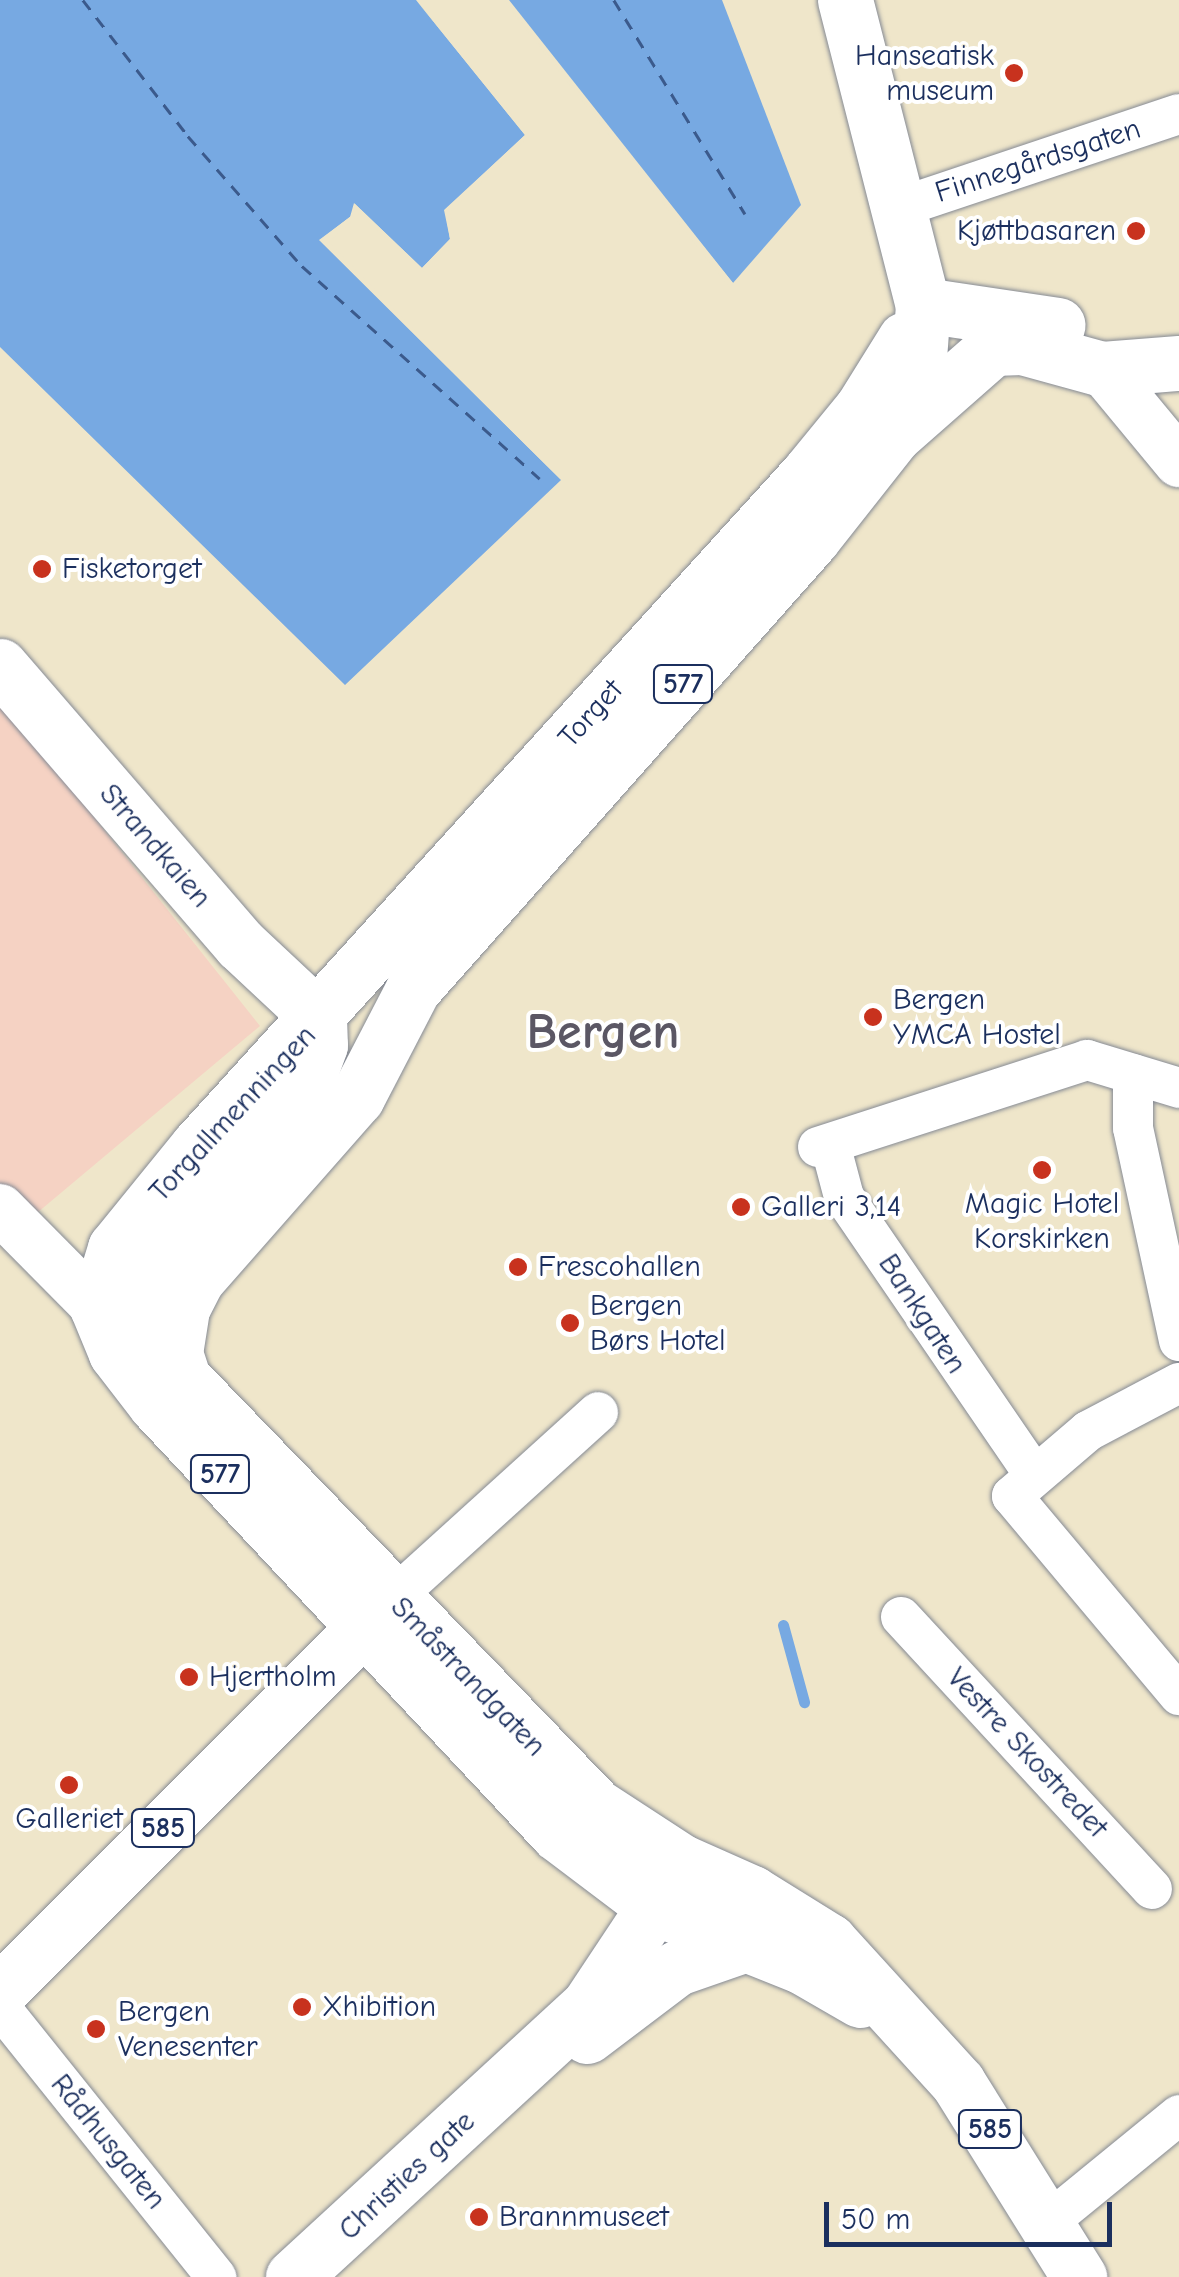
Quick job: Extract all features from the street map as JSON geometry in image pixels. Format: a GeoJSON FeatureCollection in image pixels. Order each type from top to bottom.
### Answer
{"type":"FeatureCollection","features":[{"type":"Feature","properties":{"kind":"main road","name":"577"},"geometry":{"type":"LineString","coordinates":[[845,0],[898,208]]}},
{"type":"Feature","properties":{"kind":"main road","name":"Torget"},"geometry":{"type":"LineString","coordinates":[[183,1378],[175,1332],[197,1279],[357,1097],[390,1041],[412,989],[812,539],[894,434],[918,372],[924,305],[898,208]]}},
{"type":"Feature","properties":{"kind":"main road","name":"Torget"},"geometry":{"type":"LineString","coordinates":[[318,1018],[808,474],[862,408],[924,305]]}},
{"type":"Feature","properties":{"kind":"main road"},"geometry":{"type":"LineString","coordinates":[[924,305],[1017,315],[1116,337],[1179,335]]}},
{"type":"Feature","properties":{"kind":"main road"},"geometry":{"type":"LineString","coordinates":[[894,434],[992,348],[1022,347],[1102,370],[1179,362]]}},
{"type":"Feature","properties":{"kind":"main road","name":"Strandkaien"},"geometry":{"type":"LineString","coordinates":[[0,666],[240,944],[318,1018]]}},
{"type":"Feature","properties":{"kind":"main road","name":"Torgallmenningen"},"geometry":{"type":"LineString","coordinates":[[97,1307],[126,1234],[318,1018]]}},
{"type":"Feature","properties":{"kind":"main road","name":"Torgallmenningen"},"geometry":{"type":"LineString","coordinates":[[183,1378],[159,1343],[150,1305],[154,1272],[172,1240],[304,1089],[320,1045],[318,1018]]}},
{"type":"Feature","properties":{"kind":"main road","name":"Småstrandgaten"},"geometry":{"type":"LineString","coordinates":[[97,1307],[116,1353],[156,1405],[377,1614],[596,1806],[669,1885]]}},
{"type":"Feature","properties":{"kind":"main road","name":"Småstrandgaten"},"geometry":{"type":"LineString","coordinates":[[183,1378],[557,1833],[669,1885]]}},
{"type":"Feature","properties":{"kind":"main road","name":"585"},"geometry":{"type":"LineString","coordinates":[[2,2004],[377,1614]]}},
{"type":"Feature","properties":{"kind":"main road","name":"585"},"geometry":{"type":"LineString","coordinates":[[669,1885],[742,1945],[835,1983],[923,2042]]}},
{"type":"Feature","properties":{"kind":"main road","name":"585"},"geometry":{"type":"LineString","coordinates":[[669,1885],[752,1893],[829,1941],[923,2042],[984,2119],[1079,2277]]}},
{"type":"Feature","properties":{"kind":"main road","name":"Christies gate"},"geometry":{"type":"LineString","coordinates":[[294,2277],[518,2073],[609,1982],[669,1885]]}},
{"type":"Feature","properties":{"kind":"main road","name":"Christies gate"},"geometry":{"type":"LineString","coordinates":[[518,2073],[610,2024],[677,1968],[742,1945]]}},
{"type":"Feature","properties":{"kind":"street","name":"Finnegårdsgaten"},"geometry":{"type":"LineString","coordinates":[[898,208],[1179,114]]}},
{"type":"Feature","properties":{"kind":"street"},"geometry":{"type":"LineString","coordinates":[[1102,370],[1174,457]]}},
{"type":"Feature","properties":{"kind":"street","name":"Bankgaten"},"geometry":{"type":"LineString","coordinates":[[1133,1074],[1086,1060],[824,1146],[844,1196],[1023,1485],[1179,1695]]}},
{"type":"Feature","properties":{"kind":"street"},"geometry":{"type":"LineString","coordinates":[[1179,1088],[1133,1074],[1133,1128],[1179,1341]]}},
{"type":"Feature","properties":{"kind":"street"},"geometry":{"type":"LineString","coordinates":[[0,1208],[97,1307]]}},
{"type":"Feature","properties":{"kind":"street"},"geometry":{"type":"LineString","coordinates":[[1023,1485],[1088,1431],[1179,1383]]}},
{"type":"Feature","properties":{"kind":"street"},"geometry":{"type":"LineString","coordinates":[[377,1614],[598,1412]]}},
{"type":"Feature","properties":{"kind":"street","name":"Vestre Skostredet"},"geometry":{"type":"LineString","coordinates":[[901,1616],[1152,1889]]}},
{"type":"Feature","properties":{"kind":"street","name":"Rådhusgaten"},"geometry":{"type":"LineString","coordinates":[[2,2004],[216,2277]]}},
{"type":"Feature","properties":{"kind":"street"},"geometry":{"type":"LineString","coordinates":[[1048,2222],[1179,2114]]}},
{"type":"Feature","properties":{"kind":"shaded area"},"geometry":{"type":"Polygon","coordinates":[[[0,699],[260,1026],[0,1244],[0,699]]]}},
{"type":"Feature","properties":{"kind":"water"},"geometry":{"type":"Polygon","coordinates":[[[0,0],[416,0],[525,135],[445,210],[450,239],[422,268],[355,204],[351,216],[320,240],[561,480],[345,685],[0,347],[0,0]]]}},
{"type":"Feature","properties":{"kind":"water"},"geometry":{"type":"Polygon","coordinates":[[[509,0],[722,0],[801,205],[733,283],[509,0]]]}},
{"type":"Feature","properties":{"kind":"pier"},"geometry":{"type":"Polygon","coordinates":[[[416,0],[530,136],[450,212],[455,241],[424,272],[355,211],[354,219],[329,242],[561,480],[319,240],[350,217],[354,203],[422,268],[450,239],[444,210],[525,135],[416,0]]]}},
{"type":"Feature","properties":{"kind":"pier"},"geometry":{"type":"Polygon","coordinates":[[[504,0],[733,283],[729,287],[505,3],[504,0]]]}},
{"type":"Feature","properties":{"kind":"waterway"},"geometry":{"type":"LineString","coordinates":[[783,1625],[804,1702]]}},
{"type":"Feature","properties":{"kind":"ferry route"},"geometry":{"type":"LineString","coordinates":[[83,0],[188,136],[302,266],[540,479]]}},
{"type":"Feature","properties":{"kind":"ferry route"},"geometry":{"type":"LineString","coordinates":[[614,0],[745,214]]}},
{"type":"Feature","properties":{"kind":"place","name":"Hanseatisk museum"},"geometry":{"type":"Point","coordinates":[1014,73]}},
{"type":"Feature","properties":{"kind":"place","name":"Kjøttbasaren"},"geometry":{"type":"Point","coordinates":[1136,231]}},
{"type":"Feature","properties":{"kind":"place","name":"Fisketorget"},"geometry":{"type":"Point","coordinates":[42,569]}},
{"type":"Feature","properties":{"kind":"place","name":"Bergen YMCA Hostel"},"geometry":{"type":"Point","coordinates":[873,1017]}},
{"type":"Feature","properties":{"kind":"place","name":"Magic Hotel Korskirken"},"geometry":{"type":"Point","coordinates":[1042,1170]}},
{"type":"Feature","properties":{"kind":"place","name":"Galleri 3,14"},"geometry":{"type":"Point","coordinates":[741,1207]}},
{"type":"Feature","properties":{"kind":"place","name":"Frescohallen"},"geometry":{"type":"Point","coordinates":[518,1267]}},
{"type":"Feature","properties":{"kind":"place","name":"Bergen Børs Hotel"},"geometry":{"type":"Point","coordinates":[570,1323]}},
{"type":"Feature","properties":{"kind":"place","name":"Hjertholm"},"geometry":{"type":"Point","coordinates":[189,1677]}},
{"type":"Feature","properties":{"kind":"place","name":"Galleriet"},"geometry":{"type":"Point","coordinates":[69,1785]}},
{"type":"Feature","properties":{"kind":"place","name":"Xhibition"},"geometry":{"type":"Point","coordinates":[302,2007]}},
{"type":"Feature","properties":{"kind":"place","name":"Bergen Venesenter"},"geometry":{"type":"Point","coordinates":[96,2029]}},
{"type":"Feature","properties":{"kind":"place","name":"Brannmuseet"},"geometry":{"type":"Point","coordinates":[479,2217]}},
{"type":"Feature","properties":{"kind":"district","name":"Bergen"},"geometry":{"type":"Point","coordinates":[603,1033]}}]}
